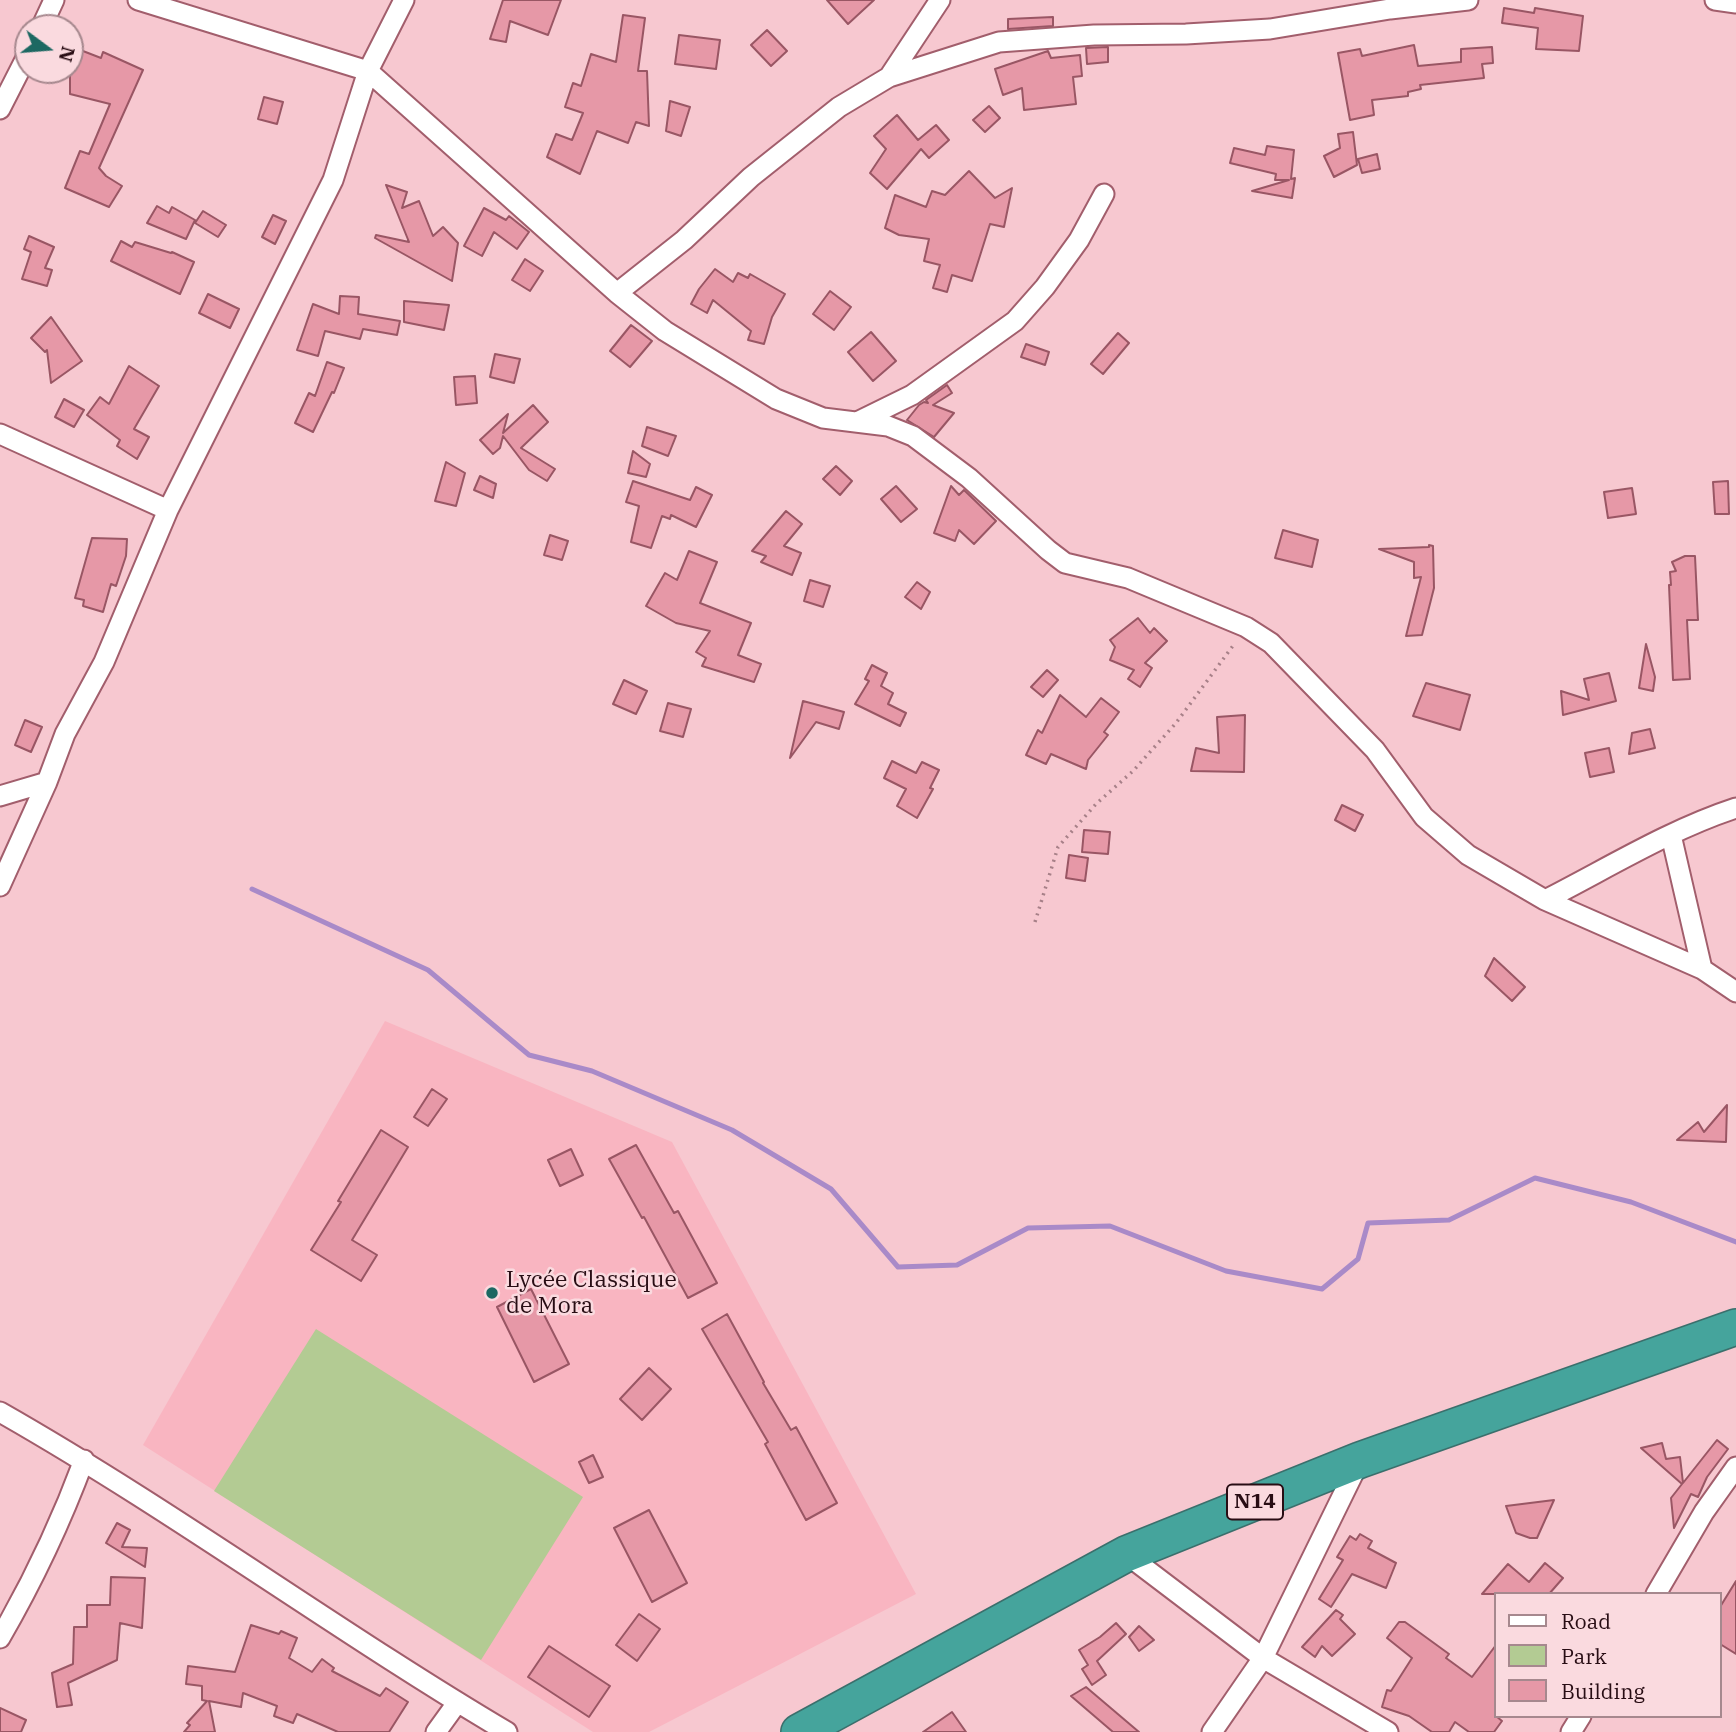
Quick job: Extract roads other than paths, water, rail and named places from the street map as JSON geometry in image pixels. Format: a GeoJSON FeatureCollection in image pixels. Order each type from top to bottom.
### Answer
{"type":"FeatureCollection","features":[{"type":"Feature","properties":{"kind":"highway","name":"N14"},"geometry":{"type":"LineString","coordinates":[[799,1732],[1126,1554],[1360,1460],[1736,1327]]}},
{"type":"Feature","properties":{"kind":"street"},"geometry":{"type":"LineString","coordinates":[[138,0],[368,71],[617,293],[665,331],[776,399],[823,418],[888,426],[912,436],[969,478],[1048,550],[1065,562],[1128,578],[1246,627],[1271,643],[1375,750],[1424,817],[1468,855],[1545,900],[1702,969],[1736,992]]}},
{"type":"Feature","properties":{"kind":"street"},"geometry":{"type":"LineString","coordinates":[[0,886],[47,782],[65,734],[115,637],[168,510],[333,180],[368,71],[404,0]]}},
{"type":"Feature","properties":{"kind":"street"},"geometry":{"type":"LineString","coordinates":[[889,77],[940,0]]}},
{"type":"Feature","properties":{"kind":"street"},"geometry":{"type":"LineString","coordinates":[[617,293],[684,240],[751,177],[839,107],[889,77],[999,42],[1094,35],[1186,34],[1270,29],[1387,4],[1468,0]]}},
{"type":"Feature","properties":{"kind":"street"},"geometry":{"type":"LineString","coordinates":[[1714,0],[1736,3]]}},
{"type":"Feature","properties":{"kind":"street"},"geometry":{"type":"LineString","coordinates":[[0,109],[14,82]]}},
{"type":"Feature","properties":{"kind":"street"},"geometry":{"type":"LineString","coordinates":[[857,422],[912,395],[1015,321],[1045,287],[1079,240],[1104,194]]}},
{"type":"Feature","properties":{"kind":"street"},"geometry":{"type":"LineString","coordinates":[[0,434],[168,510]]}},
{"type":"Feature","properties":{"kind":"street"},"geometry":{"type":"LineString","coordinates":[[0,796],[47,782]]}},
{"type":"Feature","properties":{"kind":"street"},"geometry":{"type":"LineString","coordinates":[[1545,900],[1671,835],[1736,808]]}},
{"type":"Feature","properties":{"kind":"street"},"geometry":{"type":"LineString","coordinates":[[1671,835],[1702,969]]}},
{"type":"Feature","properties":{"kind":"street"},"geometry":{"type":"LineString","coordinates":[[0,1412],[84,1460],[180,1525],[506,1732]]}},
{"type":"Feature","properties":{"kind":"street"},"geometry":{"type":"LineString","coordinates":[[0,1638],[27,1592],[84,1460]]}},
{"type":"Feature","properties":{"kind":"street"},"geometry":{"type":"LineString","coordinates":[[1212,1732],[1263,1658],[1360,1460]]}},
{"type":"Feature","properties":{"kind":"street"},"geometry":{"type":"LineString","coordinates":[[1657,1592],[1704,1512],[1736,1467]]}},
{"type":"Feature","properties":{"kind":"street"},"geometry":{"type":"LineString","coordinates":[[1126,1554],[1263,1658],[1388,1732]]}},
{"type":"Feature","properties":{"kind":"street"},"geometry":{"type":"LineString","coordinates":[[436,1732],[457,1703]]}},
{"type":"Feature","properties":{"kind":"waterway"},"geometry":{"type":"LineString","coordinates":[[252,889],[428,970],[529,1055],[592,1071],[732,1130],[831,1189],[898,1267],[957,1265],[1028,1228],[1110,1226],[1226,1271],[1322,1289],[1358,1259],[1368,1223],[1449,1220],[1535,1178],[1631,1202],[1736,1242]]}},
{"type":"Feature","properties":{"kind":"place","name":"Lycée Classique de Mora"},"geometry":{"type":"Point","coordinates":[492,1293]}}]}
